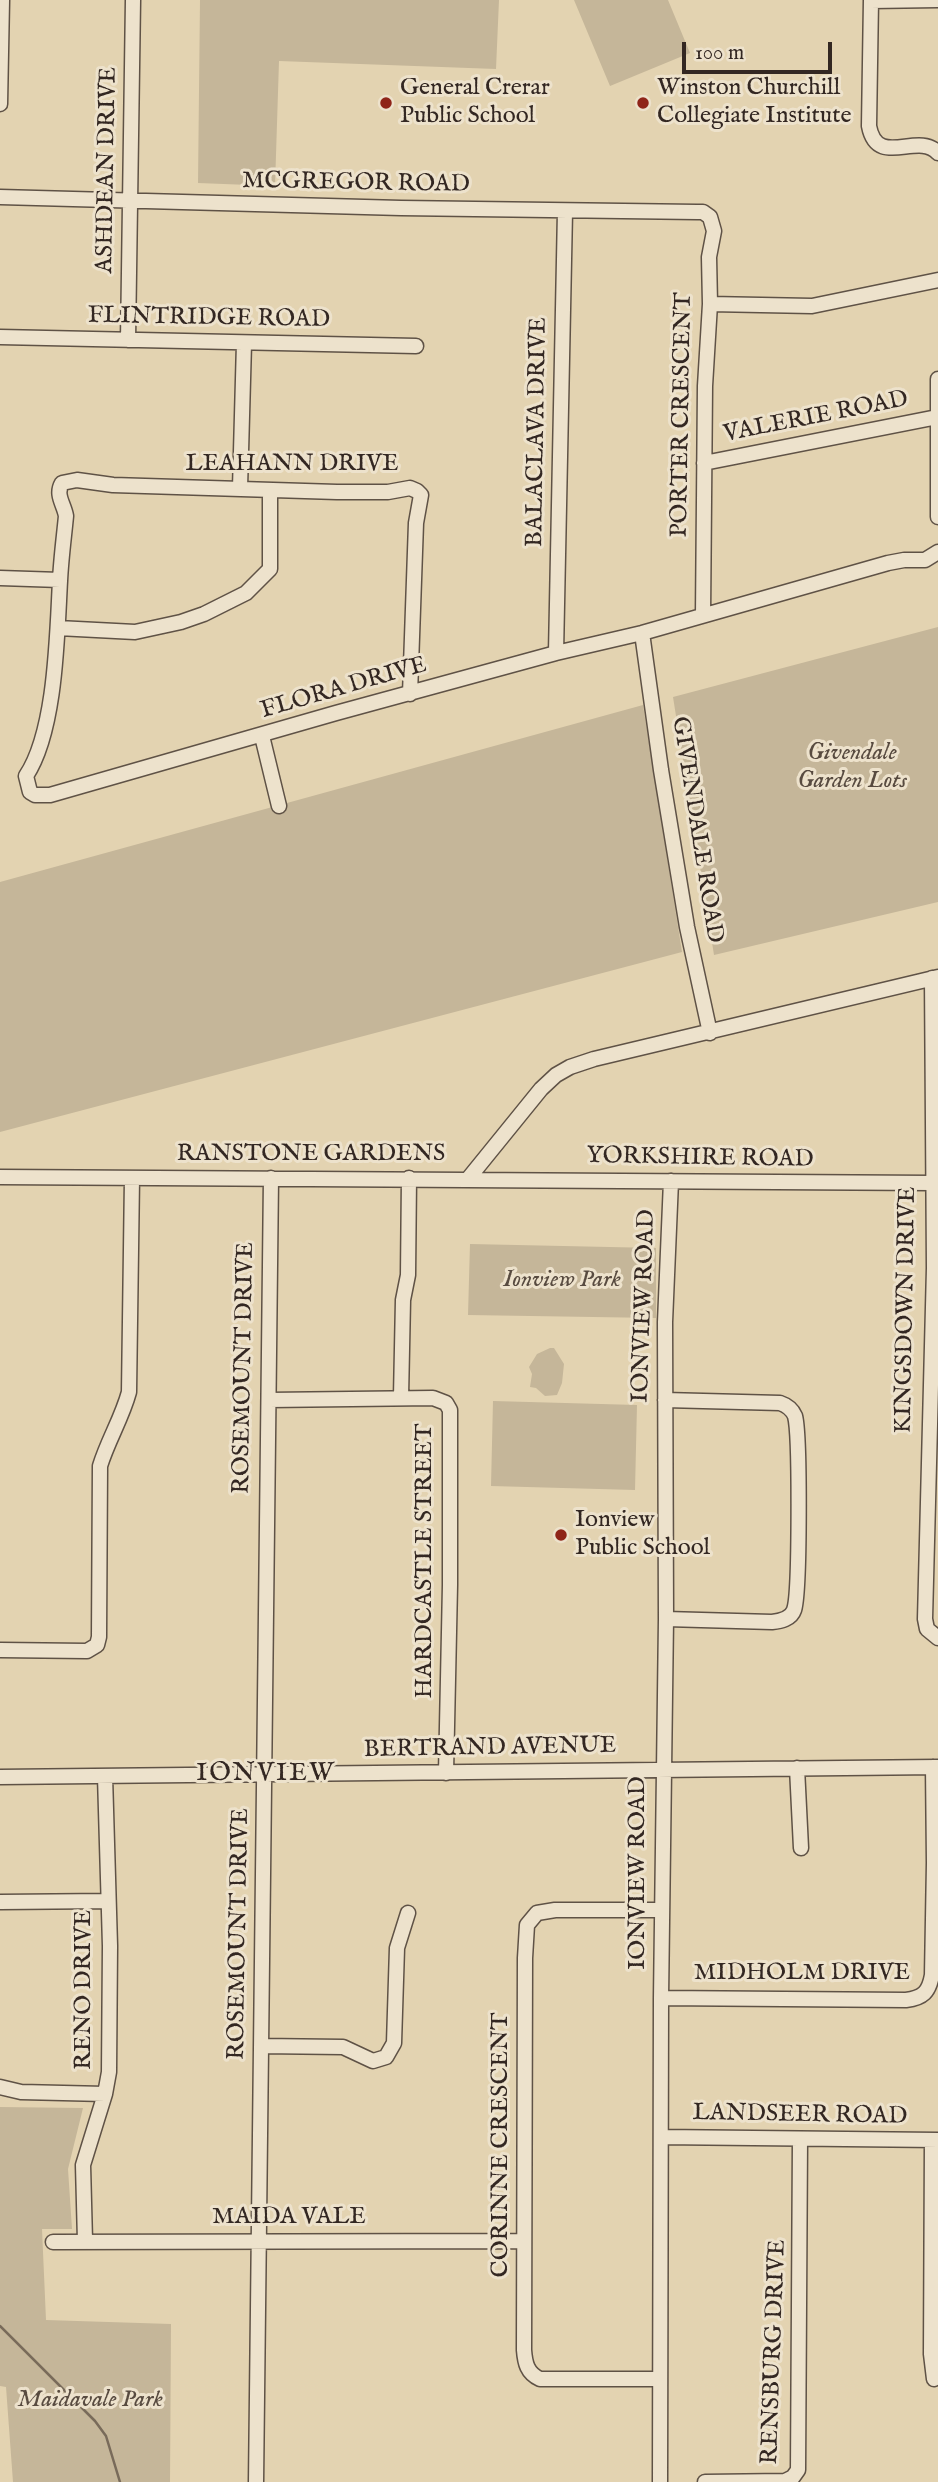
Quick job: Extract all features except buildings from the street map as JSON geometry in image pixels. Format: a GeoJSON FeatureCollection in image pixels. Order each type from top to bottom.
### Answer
{"type":"FeatureCollection","features":[{"type":"Feature","properties":{"kind":"street"},"geometry":{"type":"LineString","coordinates":[[0,104],[2,0]]}},
{"type":"Feature","properties":{"kind":"street","name":"ASHDEAN DRIVE"},"geometry":{"type":"LineString","coordinates":[[128,340],[132,0]]}},
{"type":"Feature","properties":{"kind":"street"},"geometry":{"type":"LineString","coordinates":[[938,0],[872,1],[869,126],[871,138],[880,145],[888,148],[926,146],[938,153]]}},
{"type":"Feature","properties":{"kind":"street","name":"MCGREGOR ROAD"},"geometry":{"type":"LineString","coordinates":[[0,197],[703,212],[710,217]]}},
{"type":"Feature","properties":{"kind":"street","name":"BALACLAVA DRIVE"},"geometry":{"type":"LineString","coordinates":[[556,653],[565,211]]}},
{"type":"Feature","properties":{"kind":"street","name":"PORTER CRESCENT"},"geometry":{"type":"LineString","coordinates":[[703,615],[709,257],[714,231],[710,217]]}},
{"type":"Feature","properties":{"kind":"street"},"geometry":{"type":"LineString","coordinates":[[710,304],[812,306],[938,281]]}},
{"type":"Feature","properties":{"kind":"street","name":"FLINTRIDGE ROAD"},"geometry":{"type":"LineString","coordinates":[[0,337],[416,346]]}},
{"type":"Feature","properties":{"kind":"street"},"geometry":{"type":"LineString","coordinates":[[240,488],[244,343]]}},
{"type":"Feature","properties":{"kind":"street"},"geometry":{"type":"LineString","coordinates":[[938,379],[938,517]]}},
{"type":"Feature","properties":{"kind":"street","name":"VALERIE ROAD"},"geometry":{"type":"LineString","coordinates":[[704,463],[937,417]]}},
{"type":"Feature","properties":{"kind":"street","name":"LEAHANN DRIVE"},"geometry":{"type":"LineString","coordinates":[[60,580],[66,516],[58,494],[62,483],[77,480],[113,485],[388,492],[410,488],[421,495],[416,523],[410,694]]}},
{"type":"Feature","properties":{"kind":"street"},"geometry":{"type":"LineString","coordinates":[[58,628],[135,632],[204,614],[246,593],[270,569],[270,490]]}},
{"type":"Feature","properties":{"kind":"street","name":"FLORA DRIVE"},"geometry":{"type":"LineString","coordinates":[[60,580],[58,628],[48,708],[35,762],[26,776],[30,792],[36,795],[50,795],[888,563],[930,558],[938,552]]}},
{"type":"Feature","properties":{"kind":"street"},"geometry":{"type":"LineString","coordinates":[[0,578],[60,580]]}},
{"type":"Feature","properties":{"kind":"street","name":"GIVENDALE ROAD"},"geometry":{"type":"LineString","coordinates":[[642,633],[687,927],[709,1033]]}},
{"type":"Feature","properties":{"kind":"street"},"geometry":{"type":"LineString","coordinates":[[262,736],[279,806]]}},
{"type":"Feature","properties":{"kind":"street","name":"RANSTONE GARDENS"},"geometry":{"type":"LineString","coordinates":[[0,1177],[468,1178],[541,1089],[570,1067],[935,978]]}},
{"type":"Feature","properties":{"kind":"street","name":"KINGSDOWN DRIVE"},"geometry":{"type":"LineString","coordinates":[[935,978],[933,1368],[928,1451],[925,1619],[928,1629],[938,1638]]}},
{"type":"Feature","properties":{"kind":"street"},"geometry":{"type":"LineString","coordinates":[[0,1650],[87,1651],[97,1644],[100,1466],[107,1444],[122,1418],[129,1392],[132,1178]]}},
{"type":"Feature","properties":{"kind":"street","name":"ROSEMOUNT DRIVE"},"geometry":{"type":"LineString","coordinates":[[256,2482],[271,1178]]}},
{"type":"Feature","properties":{"kind":"street"},"geometry":{"type":"LineString","coordinates":[[401,1397],[403,1300],[408,1275],[409,1178]]}},
{"type":"Feature","properties":{"kind":"street","name":"YORKSHIRE ROAD"},"geometry":{"type":"LineString","coordinates":[[468,1178],[932,1183]]}},
{"type":"Feature","properties":{"kind":"street","name":"IONVIEW ROAD"},"geometry":{"type":"LineString","coordinates":[[660,2482],[665,1400],[671,1181]]}},
{"type":"Feature","properties":{"kind":"street","name":"HARDCASTLE STREET"},"geometry":{"type":"LineString","coordinates":[[269,1400],[401,1397],[440,1399],[450,1410],[446,1773]]}},
{"type":"Feature","properties":{"kind":"street"},"geometry":{"type":"LineString","coordinates":[[665,1400],[780,1402],[788,1406],[794,1414],[797,1428],[798,1498],[797,1598],[791,1615],[782,1621],[772,1622],[666,1619]]}},
{"type":"Feature","properties":{"kind":"street","name":"BERTRAND AVENUE"},"geometry":{"type":"LineString","coordinates":[[0,1777],[935,1767]]}},
{"type":"Feature","properties":{"kind":"street","name":"MIDHOLM DRIVE"},"geometry":{"type":"LineString","coordinates":[[661,1998],[906,2000],[924,1995],[932,1975],[935,1767]]}},
{"type":"Feature","properties":{"kind":"street"},"geometry":{"type":"LineString","coordinates":[[797,1769],[801,1847]]}},
{"type":"Feature","properties":{"kind":"street","name":"RENO DRIVE"},"geometry":{"type":"LineString","coordinates":[[85,2241],[82,2165],[105,2094],[109,2072],[105,1776]]}},
{"type":"Feature","properties":{"kind":"street"},"geometry":{"type":"LineString","coordinates":[[0,1902],[108,1901]]}},
{"type":"Feature","properties":{"kind":"street","name":"CORINNE CRESCENT"},"geometry":{"type":"LineString","coordinates":[[660,2379],[540,2379],[529,2372],[524,2350],[525,1958],[527,1925],[537,1913],[555,1910],[662,1910]]}},
{"type":"Feature","properties":{"kind":"street"},"geometry":{"type":"LineString","coordinates":[[261,2046],[343,2047],[373,2061],[386,2057],[394,2043],[397,1948],[408,1913]]}},
{"type":"Feature","properties":{"kind":"street"},"geometry":{"type":"LineString","coordinates":[[0,2087],[21,2092],[105,2094]]}},
{"type":"Feature","properties":{"kind":"street","name":"LANDSEER ROAD"},"geometry":{"type":"LineString","coordinates":[[661,2137],[935,2140]]}},
{"type":"Feature","properties":{"kind":"street","name":"RENSBURG DRIVE"},"geometry":{"type":"LineString","coordinates":[[705,2482],[785,2481],[793,2477],[798,2470],[800,2139]]}},
{"type":"Feature","properties":{"kind":"street"},"geometry":{"type":"LineString","coordinates":[[934,2379],[931,2354],[935,2140]]}},
{"type":"Feature","properties":{"kind":"street","name":"MAIDA VALE"},"geometry":{"type":"LineString","coordinates":[[53,2242],[524,2241]]}},
{"type":"Feature","properties":{"kind":"street"},"geometry":{"type":"LineString","coordinates":[[660,2482],[667,2482]]}},
{"type":"Feature","properties":{"kind":"green space"},"geometry":{"type":"Polygon","coordinates":[[[200,0],[499,0],[496,69],[279,61],[275,186],[198,183],[200,0]]]}},
{"type":"Feature","properties":{"kind":"green space"},"geometry":{"type":"Polygon","coordinates":[[[574,0],[668,0],[690,53],[610,86],[574,0]]]}},
{"type":"Feature","properties":{"kind":"green space","name":"Givendale Garden Lots"},"geometry":{"type":"Polygon","coordinates":[[[938,627],[938,902],[714,955],[673,697],[938,627]]]}},
{"type":"Feature","properties":{"kind":"green space"},"geometry":{"type":"Polygon","coordinates":[[[643,705],[682,952],[0,1132],[0,882],[643,705]]]}},
{"type":"Feature","properties":{"kind":"green space","name":"Ionview Park"},"geometry":{"type":"Polygon","coordinates":[[[470,1244],[656,1248],[656,1318],[468,1315],[470,1244]]]}},
{"type":"Feature","properties":{"kind":"green space"},"geometry":{"type":"Polygon","coordinates":[[[554,1348],[564,1364],[562,1383],[557,1395],[545,1396],[536,1388],[530,1387],[532,1374],[529,1367],[537,1354],[554,1348]]]}},
{"type":"Feature","properties":{"kind":"green space"},"geometry":{"type":"Polygon","coordinates":[[[493,1401],[637,1405],[635,1490],[491,1486],[493,1401]]]}},
{"type":"Feature","properties":{"kind":"green space","name":"Maidavale Park"},"geometry":{"type":"Polygon","coordinates":[[[0,2107],[83,2108],[68,2169],[72,2229],[42,2229],[46,2320],[171,2324],[170,2482],[13,2482],[6,2387],[0,2386],[0,2107]]]}},
{"type":"Feature","properties":{"kind":"waterway"},"geometry":{"type":"LineString","coordinates":[[0,2326],[95,2421],[106,2436],[120,2482]]}},
{"type":"Feature","properties":{"kind":"place","name":"General Crerar Public School"},"geometry":{"type":"Point","coordinates":[386,103]}},
{"type":"Feature","properties":{"kind":"place","name":"Winston Churchill Collegiate Institute"},"geometry":{"type":"Point","coordinates":[643,103]}},
{"type":"Feature","properties":{"kind":"place","name":"Ionview Public School"},"geometry":{"type":"Point","coordinates":[561,1535]}},
{"type":"Feature","properties":{"kind":"district","name":"IONVIEW"},"geometry":{"type":"Point","coordinates":[266,1775]}}]}
